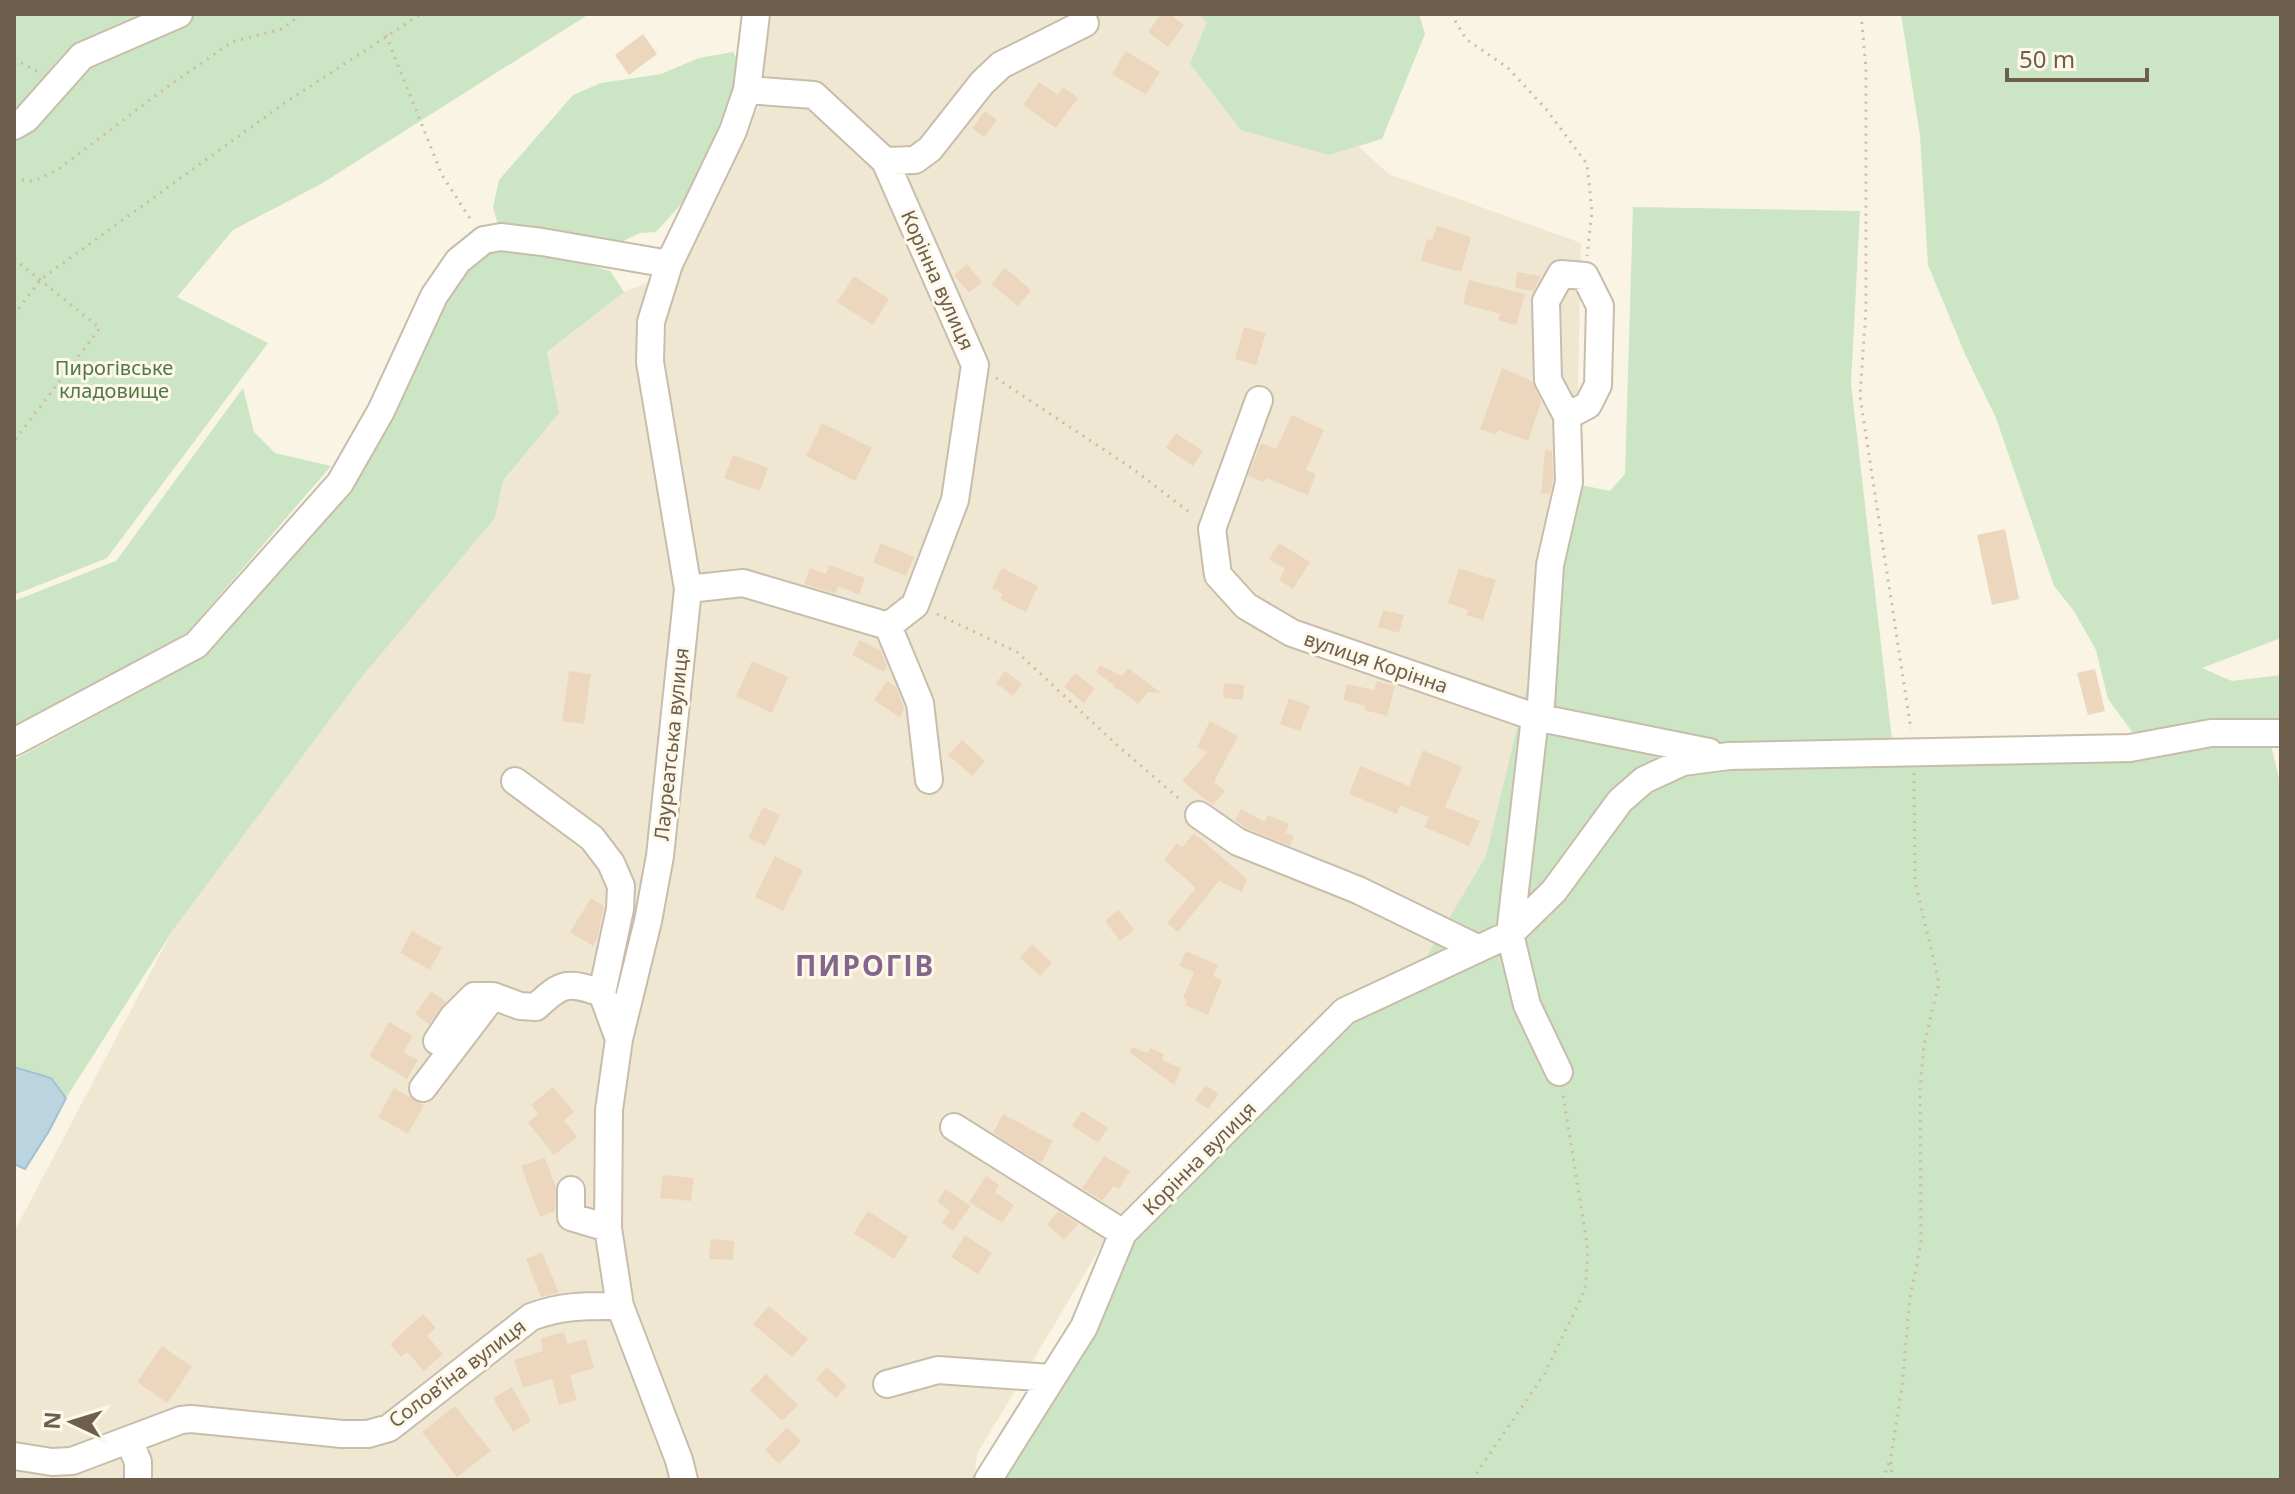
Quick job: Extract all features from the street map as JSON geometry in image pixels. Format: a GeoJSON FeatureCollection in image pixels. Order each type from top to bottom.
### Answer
{"type":"FeatureCollection","features":[{"type":"Feature","properties":{"kind":"street"},"geometry":{"type":"LineString","coordinates":[[14,126],[26,119],[82,56],[179,14]]}},
{"type":"Feature","properties":{"kind":"street","name":"Лауреатська вулиця"},"geometry":{"type":"LineString","coordinates":[[684,1480],[620,1306],[608,1228],[609,1110],[619,1039],[648,921],[660,856],[688,589],[650,362],[651,322],[669,264],[733,131],[747,90],[756,14]]}},
{"type":"Feature","properties":{"kind":"street"},"geometry":{"type":"LineString","coordinates":[[885,161],[915,160],[930,149],[982,83],[1001,65],[1085,23]]}},
{"type":"Feature","properties":{"kind":"street","name":"Корінна вулиця"},"geometry":{"type":"LineString","coordinates":[[747,90],[814,95],[885,161],[975,365],[955,500],[915,605]]}},
{"type":"Feature","properties":{"kind":"street"},"geometry":{"type":"LineString","coordinates":[[14,742],[196,645],[340,483],[381,411],[434,296],[458,261],[484,240],[501,237],[542,242],[669,264]]}},
{"type":"Feature","properties":{"kind":"street"},"geometry":{"type":"LineString","coordinates":[[1559,1072],[1527,1005],[1510,934],[1535,717],[1541,704],[1550,565],[1569,482],[1567,416],[1548,380],[1546,301],[1561,274],[1585,276],[1600,306],[1598,385],[1588,405],[1567,416]]}},
{"type":"Feature","properties":{"kind":"street","name":"вулиця Корінна"},"geometry":{"type":"LineString","coordinates":[[1259,400],[1212,529],[1218,575],[1246,606],[1292,633],[1535,717],[1729,756]]}},
{"type":"Feature","properties":{"kind":"street"},"geometry":{"type":"LineString","coordinates":[[688,589],[743,583],[888,626]]}},
{"type":"Feature","properties":{"kind":"street"},"geometry":{"type":"LineString","coordinates":[[888,626],[915,605]]}},
{"type":"Feature","properties":{"kind":"street"},"geometry":{"type":"LineString","coordinates":[[888,626],[920,703],[929,780]]}},
{"type":"Feature","properties":{"kind":"street"},"geometry":{"type":"LineString","coordinates":[[1510,934],[1554,891],[1620,801],[1644,780],[1683,762],[1729,756],[2130,748],[2211,733],[2281,733]]}},
{"type":"Feature","properties":{"kind":"street"},"geometry":{"type":"LineString","coordinates":[[515,781],[592,838],[611,863],[621,886],[620,909],[602,993],[619,1039]]}},
{"type":"Feature","properties":{"kind":"street"},"geometry":{"type":"LineString","coordinates":[[1199,815],[1238,842],[1358,890],[1477,948]]}},
{"type":"Feature","properties":{"kind":"street","name":"Корінна вулиця"},"geometry":{"type":"LineString","coordinates":[[988,1480],[1084,1327],[1123,1233],[1345,1011],[1510,934]]}},
{"type":"Feature","properties":{"kind":"street"},"geometry":{"type":"LineString","coordinates":[[437,1041],[453,1017],[474,996],[493,996],[520,1006],[536,1007],[554,990],[574,984],[602,993]]}},
{"type":"Feature","properties":{"kind":"street"},"geometry":{"type":"LineString","coordinates":[[423,1088],[493,996]]}},
{"type":"Feature","properties":{"kind":"street"},"geometry":{"type":"LineString","coordinates":[[954,1127],[1123,1233]]}},
{"type":"Feature","properties":{"kind":"street"},"geometry":{"type":"LineString","coordinates":[[571,1190],[571,1217],[608,1228]]}},
{"type":"Feature","properties":{"kind":"street","name":"Соловʼїна вулиця"},"geometry":{"type":"LineString","coordinates":[[14,1456],[52,1462],[72,1461],[191,1419],[368,1434],[389,1428],[531,1317],[574,1305],[620,1306]]}},
{"type":"Feature","properties":{"kind":"street"},"geometry":{"type":"LineString","coordinates":[[887,1384],[938,1370],[1051,1378]]}},
{"type":"Feature","properties":{"kind":"street"},"geometry":{"type":"LineString","coordinates":[[129,1440],[138,1462],[138,1480]]}},
{"type":"Feature","properties":{"kind":"path"},"geometry":{"type":"LineString","coordinates":[[14,179],[33,181],[56,171],[232,42],[282,29],[301,14]]}},
{"type":"Feature","properties":{"kind":"path"},"geometry":{"type":"LineString","coordinates":[[14,315],[41,279],[286,102],[421,14]]}},
{"type":"Feature","properties":{"kind":"path"},"geometry":{"type":"LineString","coordinates":[[1451,14],[1466,39],[1508,68],[1546,109],[1587,164],[1592,211],[1585,276]]}},
{"type":"Feature","properties":{"kind":"path"},"geometry":{"type":"LineString","coordinates":[[1861,14],[1866,68],[1866,308],[1860,396],[1914,753],[1915,881],[1939,983],[1924,1045],[1920,1090],[1921,1243],[1910,1298],[1902,1387],[1891,1456],[1883,1480]]}},
{"type":"Feature","properties":{"kind":"path"},"geometry":{"type":"LineString","coordinates":[[386,35],[442,175],[484,240]]}},
{"type":"Feature","properties":{"kind":"path"},"geometry":{"type":"LineString","coordinates":[[14,59],[59,82]]}},
{"type":"Feature","properties":{"kind":"path"},"geometry":{"type":"LineString","coordinates":[[14,259],[100,328],[14,441]]}},
{"type":"Feature","properties":{"kind":"path"},"geometry":{"type":"LineString","coordinates":[[975,365],[1133,469],[1212,529]]}},
{"type":"Feature","properties":{"kind":"path"},"geometry":{"type":"LineString","coordinates":[[915,605],[1017,652],[1117,745],[1199,815]]}},
{"type":"Feature","properties":{"kind":"path"},"geometry":{"type":"LineString","coordinates":[[1472,1480],[1545,1373],[1585,1290],[1588,1250],[1559,1072]]}},
{"type":"Feature","properties":{"kind":"path"},"geometry":{"type":"LineString","coordinates":[[1891,1456],[1892,1480]]}},
{"type":"Feature","properties":{"kind":"shaded area"},"geometry":{"type":"Polygon","coordinates":[[[768,14],[1212,14],[1389,174],[1581,243],[1576,484],[1486,857],[1425,959],[1331,1006],[1118,1218],[977,1454],[974,1480],[14,1480],[14,1232],[173,930],[361,678],[495,518],[503,482],[559,413],[547,352],[624,292],[677,271],[762,100],[768,14]]]}},
{"type":"Feature","properties":{"kind":"green space","name":"Пирогівське кладовище"},"geometry":{"type":"Polygon","coordinates":[[[14,14],[589,14],[321,184],[233,230],[177,297],[268,343],[107,558],[14,595],[14,14]]]}},
{"type":"Feature","properties":{"kind":"green space"},"geometry":{"type":"Polygon","coordinates":[[[1198,14],[1419,14],[1425,34],[1382,139],[1329,155],[1241,130],[1190,64],[1207,22],[1198,14]]]}},
{"type":"Feature","properties":{"kind":"green space"},"geometry":{"type":"Polygon","coordinates":[[[1901,14],[2281,14],[2281,638],[2202,668],[2232,681],[2281,675],[2281,724],[2266,725],[2281,787],[2281,1480],[988,1480],[1123,1233],[1345,1011],[1501,937],[1425,959],[1486,856],[1576,484],[1610,491],[1625,474],[1633,207],[1860,211],[1851,383],[1892,740],[2139,741],[2108,699],[2096,650],[2074,611],[2054,586],[1996,418],[1928,265],[1920,136],[1901,14]]]}},
{"type":"Feature","properties":{"kind":"green space"},"geometry":{"type":"Polygon","coordinates":[[[733,52],[743,72],[693,191],[656,232],[640,233],[623,241],[499,229],[493,207],[499,180],[573,95],[601,83],[661,74],[699,58],[733,52]]]}},
{"type":"Feature","properties":{"kind":"green space"},"geometry":{"type":"Polygon","coordinates":[[[500,248],[572,260],[610,271],[624,292],[547,352],[559,413],[503,481],[495,518],[361,678],[173,930],[66,1098],[51,1078],[14,1067],[14,760],[204,657],[327,515],[453,282],[483,254],[500,248]]]}},
{"type":"Feature","properties":{"kind":"green space"},"geometry":{"type":"Polygon","coordinates":[[[243,388],[254,432],[275,453],[331,466],[187,633],[14,727],[14,601],[116,561],[243,388]]]}},
{"type":"Feature","properties":{"kind":"water"},"geometry":{"type":"Polygon","coordinates":[[[14,1067],[51,1078],[66,1098],[25,1169],[14,1164],[14,1067]]]}},
{"type":"Feature","properties":{"kind":"building"},"geometry":{"type":"Polygon","coordinates":[[[1161,14],[1170,14],[1184,25],[1168,47],[1148,32],[1161,14]]]}},
{"type":"Feature","properties":{"kind":"building"},"geometry":{"type":"Polygon","coordinates":[[[643,34],[657,54],[629,75],[615,55],[643,34]]]}},
{"type":"Feature","properties":{"kind":"building"},"geometry":{"type":"Polygon","coordinates":[[[1126,51],[1160,72],[1146,95],[1112,74],[1126,51]]]}},
{"type":"Feature","properties":{"kind":"building"},"geometry":{"type":"Polygon","coordinates":[[[1039,82],[1058,95],[1063,87],[1078,98],[1056,128],[1023,105],[1039,82]]]}},
{"type":"Feature","properties":{"kind":"building"},"geometry":{"type":"Polygon","coordinates":[[[985,111],[997,120],[984,137],[972,128],[985,111]]]}},
{"type":"Feature","properties":{"kind":"building"},"geometry":{"type":"Polygon","coordinates":[[[1437,226],[1471,237],[1461,272],[1421,261],[1427,239],[1432,240],[1437,226]]]}},
{"type":"Feature","properties":{"kind":"building"},"geometry":{"type":"Polygon","coordinates":[[[967,264],[982,282],[969,293],[954,275],[967,264]]]}},
{"type":"Feature","properties":{"kind":"building"},"geometry":{"type":"Polygon","coordinates":[[[1005,268],[1031,290],[1018,306],[991,284],[1005,268]]]}},
{"type":"Feature","properties":{"kind":"building"},"geometry":{"type":"Polygon","coordinates":[[[1517,272],[1541,276],[1533,291],[1515,288],[1517,272]]]}},
{"type":"Feature","properties":{"kind":"building"},"geometry":{"type":"Polygon","coordinates":[[[854,276],[889,299],[873,325],[837,302],[854,276]]]}},
{"type":"Feature","properties":{"kind":"building"},"geometry":{"type":"Polygon","coordinates":[[[1469,280],[1525,294],[1516,325],[1498,320],[1500,314],[1463,304],[1469,280]]]}},
{"type":"Feature","properties":{"kind":"building"},"geometry":{"type":"Polygon","coordinates":[[[1244,327],[1266,333],[1256,365],[1235,359],[1244,327]]]}},
{"type":"Feature","properties":{"kind":"building"},"geometry":{"type":"Polygon","coordinates":[[[1502,368],[1532,381],[1541,402],[1528,441],[1498,430],[1496,435],[1480,429],[1502,368]]]}},
{"type":"Feature","properties":{"kind":"building"},"geometry":{"type":"Polygon","coordinates":[[[1292,415],[1324,430],[1306,470],[1316,474],[1308,495],[1266,478],[1264,482],[1248,476],[1261,443],[1276,449],[1292,415]]]}},
{"type":"Feature","properties":{"kind":"building"},"geometry":{"type":"Polygon","coordinates":[[[822,423],[872,448],[855,481],[806,456],[822,423]]]}},
{"type":"Feature","properties":{"kind":"building"},"geometry":{"type":"Polygon","coordinates":[[[1176,433],[1203,451],[1193,466],[1166,448],[1176,433]]]}},
{"type":"Feature","properties":{"kind":"building"},"geometry":{"type":"Polygon","coordinates":[[[1545,450],[1552,451],[1550,494],[1541,493],[1545,450]]]}},
{"type":"Feature","properties":{"kind":"building"},"geometry":{"type":"Polygon","coordinates":[[[733,455],[768,468],[760,491],[724,478],[733,455]]]}},
{"type":"Feature","properties":{"kind":"building"},"geometry":{"type":"Polygon","coordinates":[[[2005,529],[2019,599],[1992,605],[1977,535],[2005,529]]]}},
{"type":"Feature","properties":{"kind":"building"},"geometry":{"type":"Polygon","coordinates":[[[881,543],[914,557],[906,576],[873,562],[881,543]]]}},
{"type":"Feature","properties":{"kind":"building"},"geometry":{"type":"Polygon","coordinates":[[[1279,543],[1310,562],[1293,589],[1279,580],[1285,569],[1269,559],[1279,543]]]}},
{"type":"Feature","properties":{"kind":"building"},"geometry":{"type":"Polygon","coordinates":[[[829,565],[865,578],[859,595],[838,586],[836,594],[804,584],[810,568],[826,574],[829,565]]]}},
{"type":"Feature","properties":{"kind":"building"},"geometry":{"type":"Polygon","coordinates":[[[1002,568],[1038,586],[1026,612],[1000,599],[1003,594],[992,588],[1002,568]]]}},
{"type":"Feature","properties":{"kind":"building"},"geometry":{"type":"Polygon","coordinates":[[[1459,568],[1496,580],[1483,620],[1466,615],[1468,610],[1448,603],[1459,568]]]}},
{"type":"Feature","properties":{"kind":"building"},"geometry":{"type":"Polygon","coordinates":[[[1383,610],[1404,615],[1399,633],[1378,627],[1383,610]]]}},
{"type":"Feature","properties":{"kind":"building"},"geometry":{"type":"Polygon","coordinates":[[[860,640],[881,651],[887,666],[884,672],[852,655],[860,640]]]}},
{"type":"Feature","properties":{"kind":"building"},"geometry":{"type":"Polygon","coordinates":[[[752,661],[788,677],[772,713],[736,696],[752,661]]]}},
{"type":"Feature","properties":{"kind":"building"},"geometry":{"type":"Polygon","coordinates":[[[1100,665],[1122,676],[1128,668],[1161,693],[1148,692],[1138,704],[1113,688],[1115,686],[1096,672],[1100,665]]]}},
{"type":"Feature","properties":{"kind":"building"},"geometry":{"type":"Polygon","coordinates":[[[2095,669],[2105,711],[2088,715],[2077,673],[2095,669]]]}},
{"type":"Feature","properties":{"kind":"building"},"geometry":{"type":"Polygon","coordinates":[[[569,671],[591,674],[584,724],[562,721],[569,671]]]}},
{"type":"Feature","properties":{"kind":"building"},"geometry":{"type":"Polygon","coordinates":[[[1005,671],[1022,684],[1013,696],[996,683],[1005,671]]]}},
{"type":"Feature","properties":{"kind":"building"},"geometry":{"type":"Polygon","coordinates":[[[1075,673],[1095,689],[1084,703],[1064,687],[1075,673]]]}},
{"type":"Feature","properties":{"kind":"building"},"geometry":{"type":"Polygon","coordinates":[[[887,681],[896,687],[904,707],[900,718],[874,700],[887,681]]]}},
{"type":"Feature","properties":{"kind":"building"},"geometry":{"type":"Polygon","coordinates":[[[1377,681],[1395,686],[1387,716],[1343,700],[1347,684],[1374,690],[1377,681]]]}},
{"type":"Feature","properties":{"kind":"building"},"geometry":{"type":"Polygon","coordinates":[[[1224,683],[1244,685],[1243,700],[1223,698],[1224,683]]]}},
{"type":"Feature","properties":{"kind":"building"},"geometry":{"type":"Polygon","coordinates":[[[1289,698],[1310,706],[1300,731],[1280,724],[1289,698]]]}},
{"type":"Feature","properties":{"kind":"building"},"geometry":{"type":"Polygon","coordinates":[[[1210,721],[1238,736],[1214,782],[1225,791],[1213,805],[1182,781],[1207,752],[1197,747],[1210,721]]]}},
{"type":"Feature","properties":{"kind":"building"},"geometry":{"type":"Polygon","coordinates":[[[962,740],[985,761],[972,776],[948,755],[962,740]]]}},
{"type":"Feature","properties":{"kind":"building"},"geometry":{"type":"Polygon","coordinates":[[[1423,750],[1462,767],[1445,807],[1480,821],[1469,846],[1424,827],[1429,817],[1400,805],[1397,814],[1349,794],[1360,766],[1409,786],[1423,750]]]}},
{"type":"Feature","properties":{"kind":"building"},"geometry":{"type":"Polygon","coordinates":[[[763,807],[780,815],[765,846],[748,838],[763,807]]]}},
{"type":"Feature","properties":{"kind":"building"},"geometry":{"type":"Polygon","coordinates":[[[1241,809],[1265,822],[1268,815],[1289,824],[1286,833],[1294,836],[1290,846],[1246,828],[1235,820],[1241,809]]]}},
{"type":"Feature","properties":{"kind":"building"},"geometry":{"type":"Polygon","coordinates":[[[1194,833],[1247,879],[1242,892],[1219,881],[1178,932],[1167,923],[1196,888],[1164,860],[1177,843],[1182,847],[1194,833]]]}},
{"type":"Feature","properties":{"kind":"building"},"geometry":{"type":"Polygon","coordinates":[[[775,856],[803,870],[783,911],[755,897],[775,856]]]}},
{"type":"Feature","properties":{"kind":"building"},"geometry":{"type":"Polygon","coordinates":[[[591,898],[604,906],[593,946],[570,932],[591,898]]]}},
{"type":"Feature","properties":{"kind":"building"},"geometry":{"type":"Polygon","coordinates":[[[1119,910],[1134,930],[1120,941],[1105,921],[1119,910]]]}},
{"type":"Feature","properties":{"kind":"building"},"geometry":{"type":"Polygon","coordinates":[[[412,931],[442,948],[430,970],[400,953],[412,931]]]}},
{"type":"Feature","properties":{"kind":"building"},"geometry":{"type":"Polygon","coordinates":[[[1032,944],[1052,963],[1040,976],[1020,958],[1032,944]]]}},
{"type":"Feature","properties":{"kind":"building"},"geometry":{"type":"Polygon","coordinates":[[[1186,951],[1218,965],[1213,976],[1222,980],[1208,1015],[1185,1005],[1187,1000],[1183,998],[1194,972],[1179,966],[1186,951]]]}},
{"type":"Feature","properties":{"kind":"building"},"geometry":{"type":"Polygon","coordinates":[[[431,991],[446,1002],[429,1024],[415,1014],[431,991]]]}},
{"type":"Feature","properties":{"kind":"building"},"geometry":{"type":"Polygon","coordinates":[[[389,1022],[413,1036],[403,1052],[418,1060],[407,1079],[369,1056],[389,1022]]]}},
{"type":"Feature","properties":{"kind":"building"},"geometry":{"type":"Polygon","coordinates":[[[1132,1047],[1148,1053],[1150,1048],[1164,1054],[1162,1060],[1181,1068],[1174,1085],[1129,1052],[1132,1047]]]}},
{"type":"Feature","properties":{"kind":"building"},"geometry":{"type":"Polygon","coordinates":[[[1206,1085],[1219,1094],[1208,1109],[1195,1100],[1206,1085]]]}},
{"type":"Feature","properties":{"kind":"building"},"geometry":{"type":"Polygon","coordinates":[[[553,1087],[574,1112],[564,1120],[577,1137],[554,1155],[528,1123],[538,1114],[531,1105],[553,1087]]]}},
{"type":"Feature","properties":{"kind":"building"},"geometry":{"type":"Polygon","coordinates":[[[394,1088],[424,1105],[408,1134],[378,1117],[394,1088]]]}},
{"type":"Feature","properties":{"kind":"building"},"geometry":{"type":"Polygon","coordinates":[[[1082,1111],[1108,1128],[1098,1143],[1072,1126],[1082,1111]]]}},
{"type":"Feature","properties":{"kind":"building"},"geometry":{"type":"Polygon","coordinates":[[[1003,1114],[1053,1141],[1041,1163],[993,1133],[1003,1114]]]}},
{"type":"Feature","properties":{"kind":"building"},"geometry":{"type":"Polygon","coordinates":[[[1104,1156],[1130,1171],[1119,1189],[1114,1186],[1102,1201],[1082,1188],[1104,1156]]]}},
{"type":"Feature","properties":{"kind":"building"},"geometry":{"type":"Polygon","coordinates":[[[545,1158],[556,1187],[555,1211],[540,1217],[521,1166],[545,1158]]]}},
{"type":"Feature","properties":{"kind":"building"},"geometry":{"type":"Polygon","coordinates":[[[663,1175],[694,1178],[691,1201],[660,1198],[663,1175]]]}},
{"type":"Feature","properties":{"kind":"building"},"geometry":{"type":"Polygon","coordinates":[[[986,1176],[999,1185],[995,1192],[1014,1205],[1002,1223],[969,1202],[986,1176]]]}},
{"type":"Feature","properties":{"kind":"building"},"geometry":{"type":"Polygon","coordinates":[[[945,1189],[971,1206],[953,1231],[942,1223],[950,1211],[937,1202],[945,1189]]]}},
{"type":"Feature","properties":{"kind":"building"},"geometry":{"type":"Polygon","coordinates":[[[868,1211],[908,1237],[894,1259],[854,1233],[868,1211]]]}},
{"type":"Feature","properties":{"kind":"building"},"geometry":{"type":"Polygon","coordinates":[[[1058,1211],[1078,1224],[1064,1240],[1047,1225],[1058,1211]]]}},
{"type":"Feature","properties":{"kind":"building"},"geometry":{"type":"Polygon","coordinates":[[[965,1235],[992,1253],[978,1274],[951,1257],[965,1235]]]}},
{"type":"Feature","properties":{"kind":"building"},"geometry":{"type":"Polygon","coordinates":[[[711,1239],[734,1241],[733,1260],[709,1259],[711,1239]]]}},
{"type":"Feature","properties":{"kind":"building"},"geometry":{"type":"Polygon","coordinates":[[[542,1252],[559,1293],[541,1297],[526,1259],[542,1252]]]}},
{"type":"Feature","properties":{"kind":"building"},"geometry":{"type":"Polygon","coordinates":[[[769,1306],[808,1339],[792,1357],[753,1324],[769,1306]]]}},
{"type":"Feature","properties":{"kind":"building"},"geometry":{"type":"Polygon","coordinates":[[[423,1314],[436,1328],[427,1336],[443,1354],[424,1371],[407,1352],[401,1357],[390,1344],[423,1314]]]}},
{"type":"Feature","properties":{"kind":"building"},"geometry":{"type":"Polygon","coordinates":[[[564,1332],[567,1344],[586,1339],[594,1368],[570,1375],[577,1400],[559,1405],[552,1379],[523,1388],[514,1360],[543,1351],[541,1338],[564,1332]]]}},
{"type":"Feature","properties":{"kind":"building"},"geometry":{"type":"Polygon","coordinates":[[[162,1346],[192,1367],[167,1403],[137,1382],[162,1346]]]}},
{"type":"Feature","properties":{"kind":"building"},"geometry":{"type":"Polygon","coordinates":[[[827,1367],[847,1386],[836,1398],[816,1379],[827,1367]]]}},
{"type":"Feature","properties":{"kind":"building"},"geometry":{"type":"Polygon","coordinates":[[[766,1374],[798,1405],[782,1421],[750,1390],[766,1374]]]}},
{"type":"Feature","properties":{"kind":"building"},"geometry":{"type":"Polygon","coordinates":[[[512,1387],[531,1421],[513,1432],[493,1398],[512,1387]]]}},
{"type":"Feature","properties":{"kind":"building"},"geometry":{"type":"Polygon","coordinates":[[[455,1406],[491,1451],[457,1477],[422,1432],[455,1406]]]}},
{"type":"Feature","properties":{"kind":"building"},"geometry":{"type":"Polygon","coordinates":[[[787,1427],[801,1441],[779,1464],[765,1450],[787,1427]]]}},
{"type":"Feature","properties":{"kind":"district","name":"ПИРОГІВ"},"geometry":{"type":"Point","coordinates":[865,965]}}]}
